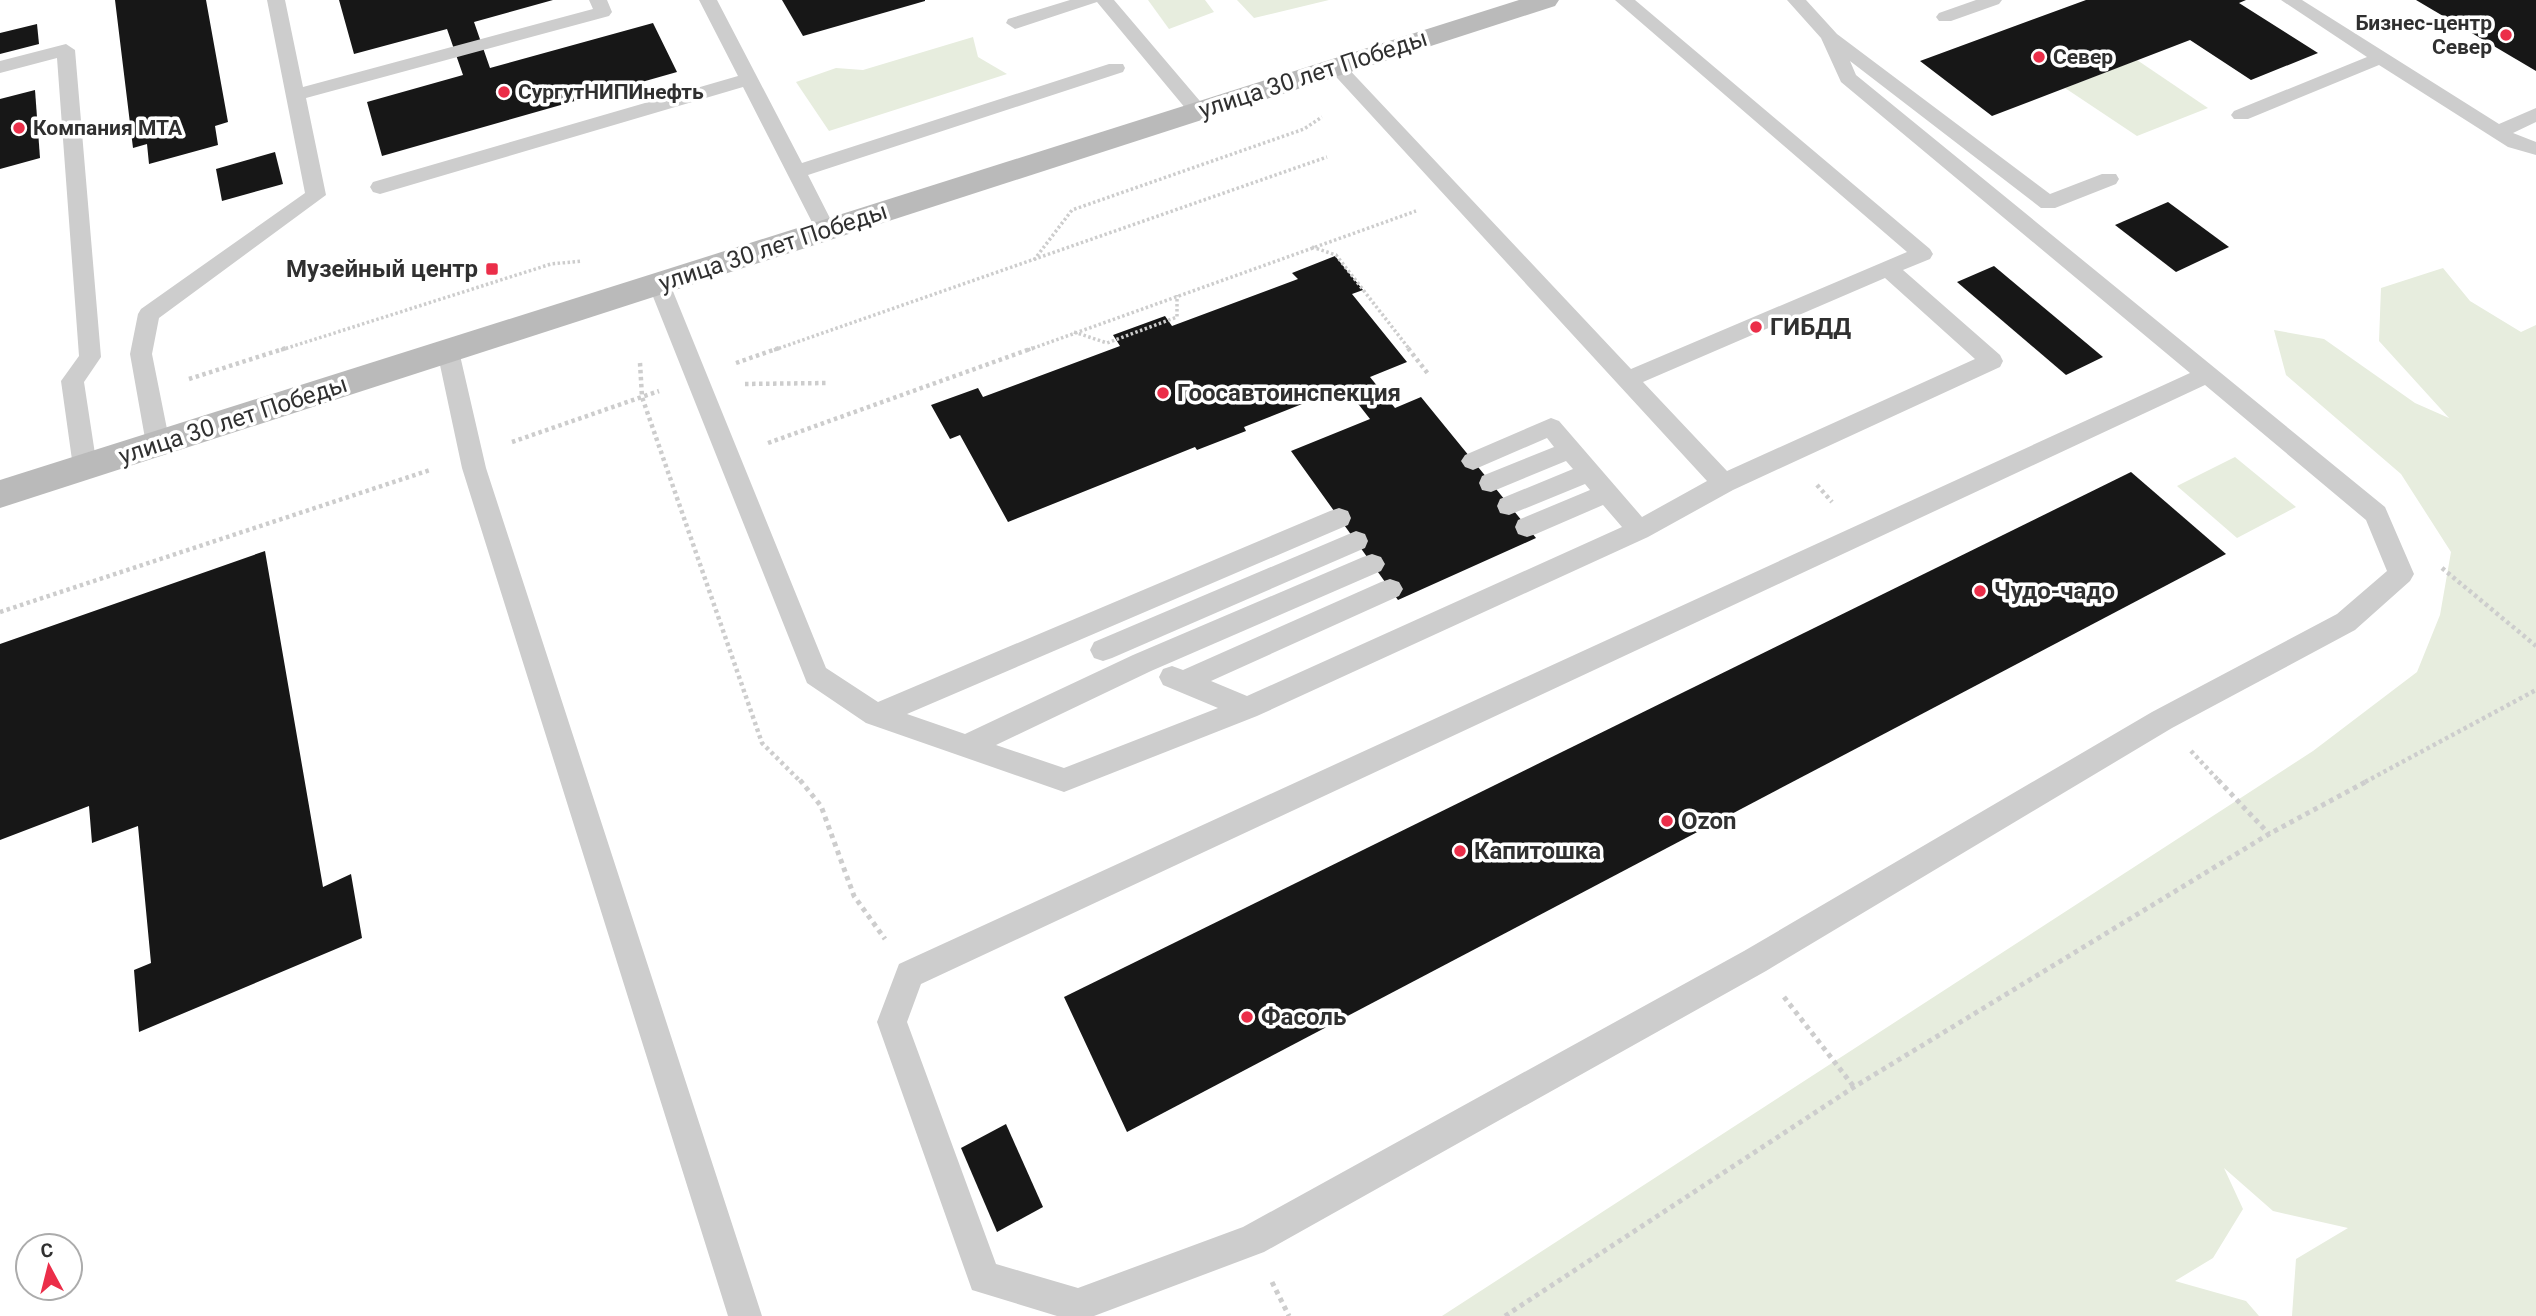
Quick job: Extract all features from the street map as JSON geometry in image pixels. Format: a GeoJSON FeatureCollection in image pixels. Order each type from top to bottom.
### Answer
{"type":"FeatureCollection","features":[{"type":"Feature","properties":{"kind":"main road","name":"улица 30 лет Победы"},"geometry":{"type":"LineString","coordinates":[[0,494],[1546,0]]}},
{"type":"Feature","properties":{"kind":"lane"},"geometry":{"type":"LineString","coordinates":[[158,444],[141,354],[149,314],[316,195],[276,0]]}},
{"type":"Feature","properties":{"kind":"lane"},"geometry":{"type":"LineString","coordinates":[[295,95],[603,12],[598,0]]}},
{"type":"Feature","properties":{"kind":"lane"},"geometry":{"type":"LineString","coordinates":[[708,0],[826,230]]}},
{"type":"Feature","properties":{"kind":"lane"},"geometry":{"type":"LineString","coordinates":[[1015,23],[1089,0]]}},
{"type":"Feature","properties":{"kind":"lane"},"geometry":{"type":"LineString","coordinates":[[1104,0],[1198,111]]}},
{"type":"Feature","properties":{"kind":"lane"},"geometry":{"type":"LineString","coordinates":[[1624,0],[1922,254],[1628,379]]}},
{"type":"Feature","properties":{"kind":"lane"},"geometry":{"type":"LineString","coordinates":[[1796,0],[1829,36],[2048,203],[2109,179]]}},
{"type":"Feature","properties":{"kind":"lane"},"geometry":{"type":"LineString","coordinates":[[1945,16],[1993,0]]}},
{"type":"Feature","properties":{"kind":"lane"},"geometry":{"type":"LineString","coordinates":[[2290,0],[2515,143],[2536,149]]}},
{"type":"Feature","properties":{"kind":"lane"},"geometry":{"type":"LineString","coordinates":[[1829,36],[1848,78],[2209,374],[2376,514],[2401,574],[2346,622],[2162,720],[1755,961],[1252,1240],[1078,1305],[984,1278],[892,1022],[910,974],[2209,374]]}},
{"type":"Feature","properties":{"kind":"lane"},"geometry":{"type":"LineString","coordinates":[[0,66],[66,50],[90,357],[72,382],[85,467]]}},
{"type":"Feature","properties":{"kind":"lane"},"geometry":{"type":"LineString","coordinates":[[2241,115],[2383,57]]}},
{"type":"Feature","properties":{"kind":"lane"},"geometry":{"type":"LineString","coordinates":[[1336,67],[1724,483]]}},
{"type":"Feature","properties":{"kind":"lane"},"geometry":{"type":"LineString","coordinates":[[796,172],[1115,68]]}},
{"type":"Feature","properties":{"kind":"lane"},"geometry":{"type":"LineString","coordinates":[[380,187],[749,79]]}},
{"type":"Feature","properties":{"kind":"lane"},"geometry":{"type":"LineString","coordinates":[[2499,132],[2536,114]]}},
{"type":"Feature","properties":{"kind":"lane"},"geometry":{"type":"LineString","coordinates":[[659,284],[816,675],[876,715],[1064,780],[1248,708],[1639,530],[1724,483],[1992,361],[1888,269]]}},
{"type":"Feature","properties":{"kind":"lane"},"geometry":{"type":"LineString","coordinates":[[448,351],[471,456],[745,1316]]}},
{"type":"Feature","properties":{"kind":"lane"},"geometry":{"type":"LineString","coordinates":[[1473,461],[1551,427],[1639,530]]}},
{"type":"Feature","properties":{"kind":"lane"},"geometry":{"type":"LineString","coordinates":[[1491,484],[1570,450]]}},
{"type":"Feature","properties":{"kind":"lane"},"geometry":{"type":"LineString","coordinates":[[1509,506],[1589,472]]}},
{"type":"Feature","properties":{"kind":"lane"},"geometry":{"type":"LineString","coordinates":[[1527,527],[1607,493]]}},
{"type":"Feature","properties":{"kind":"lane"},"geometry":{"type":"LineString","coordinates":[[876,715],[1339,518]]}},
{"type":"Feature","properties":{"kind":"lane"},"geometry":{"type":"LineString","coordinates":[[1102,650],[1356,541]]}},
{"type":"Feature","properties":{"kind":"lane"},"geometry":{"type":"LineString","coordinates":[[964,747],[1142,663],[1372,564]]}},
{"type":"Feature","properties":{"kind":"lane"},"geometry":{"type":"LineString","coordinates":[[1182,682],[1390,589]]}},
{"type":"Feature","properties":{"kind":"lane"},"geometry":{"type":"LineString","coordinates":[[1067,634],[1248,708]]}},
{"type":"Feature","properties":{"kind":"path"},"geometry":{"type":"LineString","coordinates":[[0,612],[471,456],[1326,157]]}},
{"type":"Feature","properties":{"kind":"path"},"geometry":{"type":"LineString","coordinates":[[762,445],[1311,247],[1458,197]]}},
{"type":"Feature","properties":{"kind":"path"},"geometry":{"type":"LineString","coordinates":[[1311,247],[1336,255],[1429,375]]}},
{"type":"Feature","properties":{"kind":"path"},"geometry":{"type":"LineString","coordinates":[[1074,332],[1107,344],[1177,317],[1177,295]]}},
{"type":"Feature","properties":{"kind":"path"},"geometry":{"type":"LineString","coordinates":[[1143,330],[1146,336]]}},
{"type":"Feature","properties":{"kind":"path"},"geometry":{"type":"LineString","coordinates":[[640,363],[642,397],[762,743],[793,772],[821,806],[854,896],[910,974]]}},
{"type":"Feature","properties":{"kind":"path"},"geometry":{"type":"LineString","coordinates":[[728,366],[737,384],[826,383]]}},
{"type":"Feature","properties":{"kind":"path"},"geometry":{"type":"LineString","coordinates":[[1787,454],[1862,534]]}},
{"type":"Feature","properties":{"kind":"path"},"geometry":{"type":"LineString","coordinates":[[2440,566],[2536,646]]}},
{"type":"Feature","properties":{"kind":"path"},"geometry":{"type":"LineString","coordinates":[[1505,1316],[1854,1087],[2269,834],[2536,690]]}},
{"type":"Feature","properties":{"kind":"path"},"geometry":{"type":"LineString","coordinates":[[2162,720],[2269,834]]}},
{"type":"Feature","properties":{"kind":"path"},"geometry":{"type":"LineString","coordinates":[[1755,961],[1854,1087]]}},
{"type":"Feature","properties":{"kind":"green space"},"geometry":{"type":"Polygon","coordinates":[[[1148,0],[1205,0],[1214,12],[1169,29],[1148,0]]]}},
{"type":"Feature","properties":{"kind":"green space"},"geometry":{"type":"Polygon","coordinates":[[[1237,0],[1329,0],[1254,18],[1237,0]]]}},
{"type":"Feature","properties":{"kind":"green space"},"geometry":{"type":"Polygon","coordinates":[[[973,37],[978,57],[1007,74],[829,131],[796,82],[836,68],[863,70],[973,37]]]}},
{"type":"Feature","properties":{"kind":"green space"},"geometry":{"type":"Polygon","coordinates":[[[2137,60],[2208,108],[2137,136],[2065,88],[2137,60]]]}},
{"type":"Feature","properties":{"kind":"green space"},"geometry":{"type":"Polygon","coordinates":[[[2443,268],[2470,301],[2521,332],[2536,325],[2536,1316],[2292,1316],[2296,1259],[2348,1228],[2273,1211],[2224,1168],[2243,1209],[2213,1258],[2175,1281],[2246,1301],[2259,1316],[1442,1316],[2313,751],[2417,672],[2440,615],[2451,552],[2401,474],[2286,375],[2274,330],[2324,339],[2415,403],[2449,418],[2379,341],[2381,288],[2443,268]]]}},
{"type":"Feature","properties":{"kind":"green space"},"geometry":{"type":"Polygon","coordinates":[[[2235,457],[2296,507],[2237,538],[2177,486],[2235,457]]]}},
{"type":"Feature","properties":{"kind":"building"},"geometry":{"type":"Polygon","coordinates":[[[115,0],[206,0],[228,122],[215,126],[218,145],[149,164],[147,144],[133,148],[115,0]]]}},
{"type":"Feature","properties":{"kind":"building","name":"СургутНИПИнефть"},"geometry":{"type":"Polygon","coordinates":[[[339,0],[553,0],[474,22],[490,68],[653,23],[677,72],[382,156],[367,102],[463,75],[447,29],[354,54],[339,0]]]}},
{"type":"Feature","properties":{"kind":"building"},"geometry":{"type":"Polygon","coordinates":[[[782,0],[925,0],[925,1],[803,36],[782,0]]]}},
{"type":"Feature","properties":{"kind":"building","name":"Север"},"geometry":{"type":"Polygon","coordinates":[[[2086,0],[2246,0],[2239,3],[2318,53],[2251,80],[2190,40],[1992,116],[1920,61],[2086,0]]]}},
{"type":"Feature","properties":{"kind":"building","name":"Бизнес-центр Север"},"geometry":{"type":"Polygon","coordinates":[[[2416,0],[2536,0],[2536,71],[2416,0]]]}},
{"type":"Feature","properties":{"kind":"building"},"geometry":{"type":"Polygon","coordinates":[[[37,24],[39,44],[0,54],[0,33],[37,24]]]}},
{"type":"Feature","properties":{"kind":"building","name":"Компания MTA"},"geometry":{"type":"Polygon","coordinates":[[[35,90],[40,158],[0,169],[0,99],[35,90]]]}},
{"type":"Feature","properties":{"kind":"building"},"geometry":{"type":"Polygon","coordinates":[[[275,152],[283,184],[222,201],[216,169],[275,152]]]}},
{"type":"Feature","properties":{"kind":"building"},"geometry":{"type":"Polygon","coordinates":[[[2168,202],[2229,247],[2176,272],[2115,225],[2168,202]]]}},
{"type":"Feature","properties":{"kind":"building","name":"Гоосавтоинспекция"},"geometry":{"type":"Polygon","coordinates":[[[1335,256],[1363,290],[1352,294],[1407,362],[1370,377],[1395,408],[1421,397],[1536,538],[1398,600],[1291,451],[1370,419],[1345,387],[1244,427],[1246,431],[1197,450],[1195,447],[1008,522],[960,435],[950,439],[931,405],[978,388],[983,397],[1120,346],[1113,335],[1165,316],[1172,326],[1298,279],[1292,273],[1335,256]]]}},
{"type":"Feature","properties":{"kind":"building"},"geometry":{"type":"Polygon","coordinates":[[[1994,266],[2103,357],[2066,375],[1957,282],[1994,266]]]}},
{"type":"Feature","properties":{"kind":"building"},"geometry":{"type":"Polygon","coordinates":[[[2131,472],[2226,554],[1127,1132],[1064,997],[2131,472]]]}},
{"type":"Feature","properties":{"kind":"building"},"geometry":{"type":"Polygon","coordinates":[[[265,551],[323,887],[351,874],[362,938],[139,1032],[134,970],[151,963],[138,826],[92,843],[89,806],[0,840],[0,644],[265,551]]]}},
{"type":"Feature","properties":{"kind":"building"},"geometry":{"type":"Polygon","coordinates":[[[1006,1124],[1043,1207],[997,1232],[961,1148],[1006,1124]]]}},
{"type":"Feature","properties":{"kind":"place","name":"Бизнес-центр Север"},"geometry":{"type":"Point","coordinates":[2506,35]}},
{"type":"Feature","properties":{"kind":"place","name":"Север"},"geometry":{"type":"Point","coordinates":[2039,57]}},
{"type":"Feature","properties":{"kind":"place","name":"СургутНИПИнефть"},"geometry":{"type":"Point","coordinates":[504,92]}},
{"type":"Feature","properties":{"kind":"place","name":"Компания MTA"},"geometry":{"type":"Point","coordinates":[19,128]}},
{"type":"Feature","properties":{"kind":"place","name":"Музейный центр"},"geometry":{"type":"Point","coordinates":[492,269]}},
{"type":"Feature","properties":{"kind":"place","name":"ГИБДД"},"geometry":{"type":"Point","coordinates":[1756,327]}},
{"type":"Feature","properties":{"kind":"place","name":"Гоосавтоинспекция"},"geometry":{"type":"Point","coordinates":[1163,393]}},
{"type":"Feature","properties":{"kind":"place","name":"Чудо-чадо"},"geometry":{"type":"Point","coordinates":[1980,591]}},
{"type":"Feature","properties":{"kind":"place","name":"Ozon"},"geometry":{"type":"Point","coordinates":[1667,821]}},
{"type":"Feature","properties":{"kind":"place","name":"Капитошка"},"geometry":{"type":"Point","coordinates":[1460,851]}},
{"type":"Feature","properties":{"kind":"place","name":"Фасоль"},"geometry":{"type":"Point","coordinates":[1247,1017]}}]}
